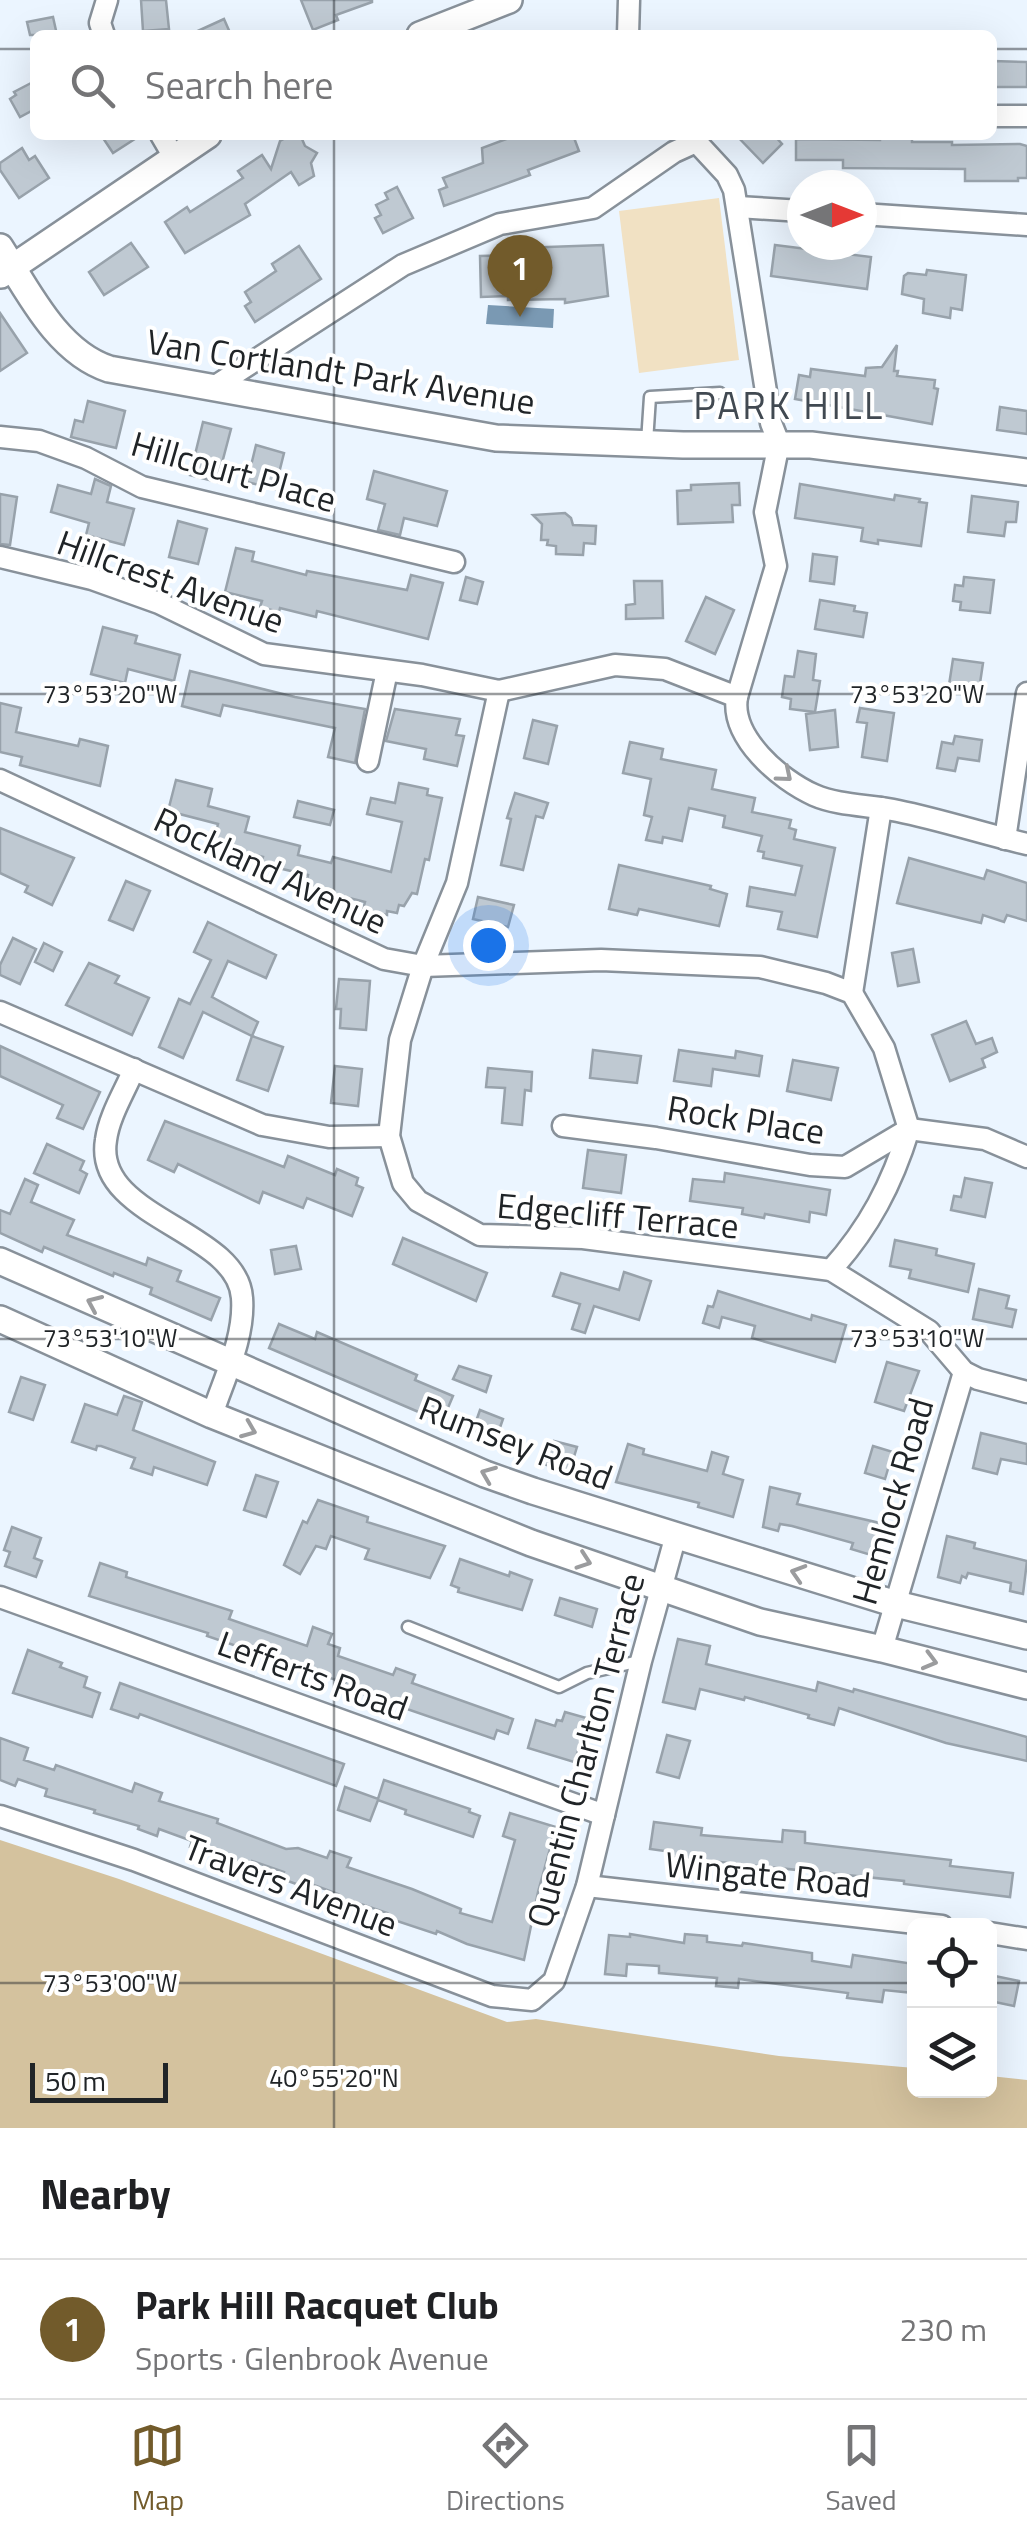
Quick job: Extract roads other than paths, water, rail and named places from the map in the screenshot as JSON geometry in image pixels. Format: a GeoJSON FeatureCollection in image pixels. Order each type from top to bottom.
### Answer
{"type":"FeatureCollection","features":[{"type":"Feature","properties":{"kind":"street"},"geometry":{"type":"LineString","coordinates":[[102,30],[100,23],[106,0]]}},
{"type":"Feature","properties":{"kind":"street"},"geometry":{"type":"LineString","coordinates":[[628,30],[629,0]]}},
{"type":"Feature","properties":{"kind":"street"},"geometry":{"type":"LineString","coordinates":[[432,30],[495,3]]}},
{"type":"Feature","properties":{"kind":"street"},"geometry":{"type":"LineString","coordinates":[[997,116],[1027,116]]}},
{"type":"Feature","properties":{"kind":"street"},"geometry":{"type":"LineString","coordinates":[[164,140],[175,158]]}},
{"type":"Feature","properties":{"kind":"street"},"geometry":{"type":"LineString","coordinates":[[4,263],[201,140]]}},
{"type":"Feature","properties":{"kind":"street"},"geometry":{"type":"LineString","coordinates":[[214,388],[403,265],[500,224],[593,208],[690,140]]}},
{"type":"Feature","properties":{"kind":"street"},"geometry":{"type":"LineString","coordinates":[[695,140],[727,175],[738,206],[770,423],[780,443],[766,512],[776,566],[737,697],[735,708],[740,728],[790,782],[818,797],[881,808],[1027,844]]}},
{"type":"Feature","properties":{"kind":"street"},"geometry":{"type":"LineString","coordinates":[[738,206],[787,209]]}},
{"type":"Feature","properties":{"kind":"street"},"geometry":{"type":"LineString","coordinates":[[877,215],[1027,225]]}},
{"type":"Feature","properties":{"kind":"street","name":"Van Cortlandt Park Avenue"},"geometry":{"type":"LineString","coordinates":[[4,263],[60,336],[91,363],[496,438],[780,443],[1027,472]]}},
{"type":"Feature","properties":{"kind":"street","name":"Hillcourt Place"},"geometry":{"type":"LineString","coordinates":[[0,438],[39,441],[86,458],[142,487],[454,562]]}},
{"type":"Feature","properties":{"kind":"street","name":"Hillcrest Avenue"},"geometry":{"type":"LineString","coordinates":[[0,557],[92,579],[159,603],[264,654],[499,690],[614,664],[665,669],[737,697]]}},
{"type":"Feature","properties":{"kind":"street"},"geometry":{"type":"LineString","coordinates":[[368,761],[388,671]]}},
{"type":"Feature","properties":{"kind":"street"},"geometry":{"type":"LineString","coordinates":[[0,1012],[262,1124],[329,1137],[389,1136],[400,1040],[423,966],[457,883],[499,690]]}},
{"type":"Feature","properties":{"kind":"street"},"geometry":{"type":"LineString","coordinates":[[1005,839],[1027,692]]}},
{"type":"Feature","properties":{"kind":"street","name":"Rockland Avenue"},"geometry":{"type":"LineString","coordinates":[[0,780],[384,959],[423,966],[601,960],[760,967],[852,993]]}},
{"type":"Feature","properties":{"kind":"street"},"geometry":{"type":"LineString","coordinates":[[830,1270],[860,1237],[880,1204],[897,1170],[910,1129],[884,1048],[852,993],[881,808]]}},
{"type":"Feature","properties":{"kind":"street"},"geometry":{"type":"LineString","coordinates":[[134,1068],[106,1137],[107,1169],[124,1193],[208,1249],[238,1279],[242,1297],[238,1339],[212,1415]]}},
{"type":"Feature","properties":{"kind":"street","name":"Rock Place"},"geometry":{"type":"LineString","coordinates":[[564,1126],[810,1165],[845,1167],[910,1129]]}},
{"type":"Feature","properties":{"kind":"street"},"geometry":{"type":"LineString","coordinates":[[910,1129],[985,1139],[1027,1157]]}},
{"type":"Feature","properties":{"kind":"street","name":"Edgecliff Terrace"},"geometry":{"type":"LineString","coordinates":[[389,1136],[404,1182],[418,1201],[480,1235],[583,1238],[830,1270],[929,1331],[964,1372]]}},
{"type":"Feature","properties":{"kind":"street","name":"Rumsey Road"},"geometry":{"type":"LineString","coordinates":[[0,1261],[486,1474],[896,1604],[1027,1636]]}},
{"type":"Feature","properties":{"kind":"street"},"geometry":{"type":"LineString","coordinates":[[0,1320],[212,1415],[513,1536],[760,1622],[882,1648],[1027,1686]]}},
{"type":"Feature","properties":{"kind":"street"},"geometry":{"type":"LineString","coordinates":[[964,1372],[1027,1392]]}},
{"type":"Feature","properties":{"kind":"street","name":"Hemlock Road"},"geometry":{"type":"LineString","coordinates":[[882,1648],[964,1372]]}},
{"type":"Feature","properties":{"kind":"street","name":"Quentin Charlton Terrace"},"geometry":{"type":"LineString","coordinates":[[554,1981],[587,1886],[676,1535]]}},
{"type":"Feature","properties":{"kind":"street","name":"Lefferts Road"},"geometry":{"type":"LineString","coordinates":[[0,1597],[604,1815]]}},
{"type":"Feature","properties":{"kind":"street","name":"Travers Avenue"},"geometry":{"type":"LineString","coordinates":[[0,1816],[134,1860],[492,1996],[532,2000],[554,1981]]}},
{"type":"Feature","properties":{"kind":"street","name":"Wingate Road"},"geometry":{"type":"LineString","coordinates":[[587,1886],[907,1922]]}},
{"type":"Feature","properties":{"kind":"street"},"geometry":{"type":"LineString","coordinates":[[997,1934],[1027,1939]]}},
{"type":"Feature","properties":{"kind":"lane"},"geometry":{"type":"LineString","coordinates":[[647,443],[650,397],[720,393]]}},
{"type":"Feature","properties":{"kind":"lane"},"geometry":{"type":"LineString","coordinates":[[408,1627],[560,1687],[587,1673],[641,1661]]}},
{"type":"Feature","properties":{"kind":"water"},"geometry":{"type":"Polygon","coordinates":[[[488,305],[554,309],[553,328],[486,324],[488,305]]]}},
{"type":"Feature","properties":{"kind":"place","name":"Park Hill Racquet Club"},"geometry":{"type":"Point","coordinates":[520,317]}},
{"type":"Feature","properties":{"kind":"district","name":"PARK HILL"},"geometry":{"type":"Point","coordinates":[789,405]}}]}
